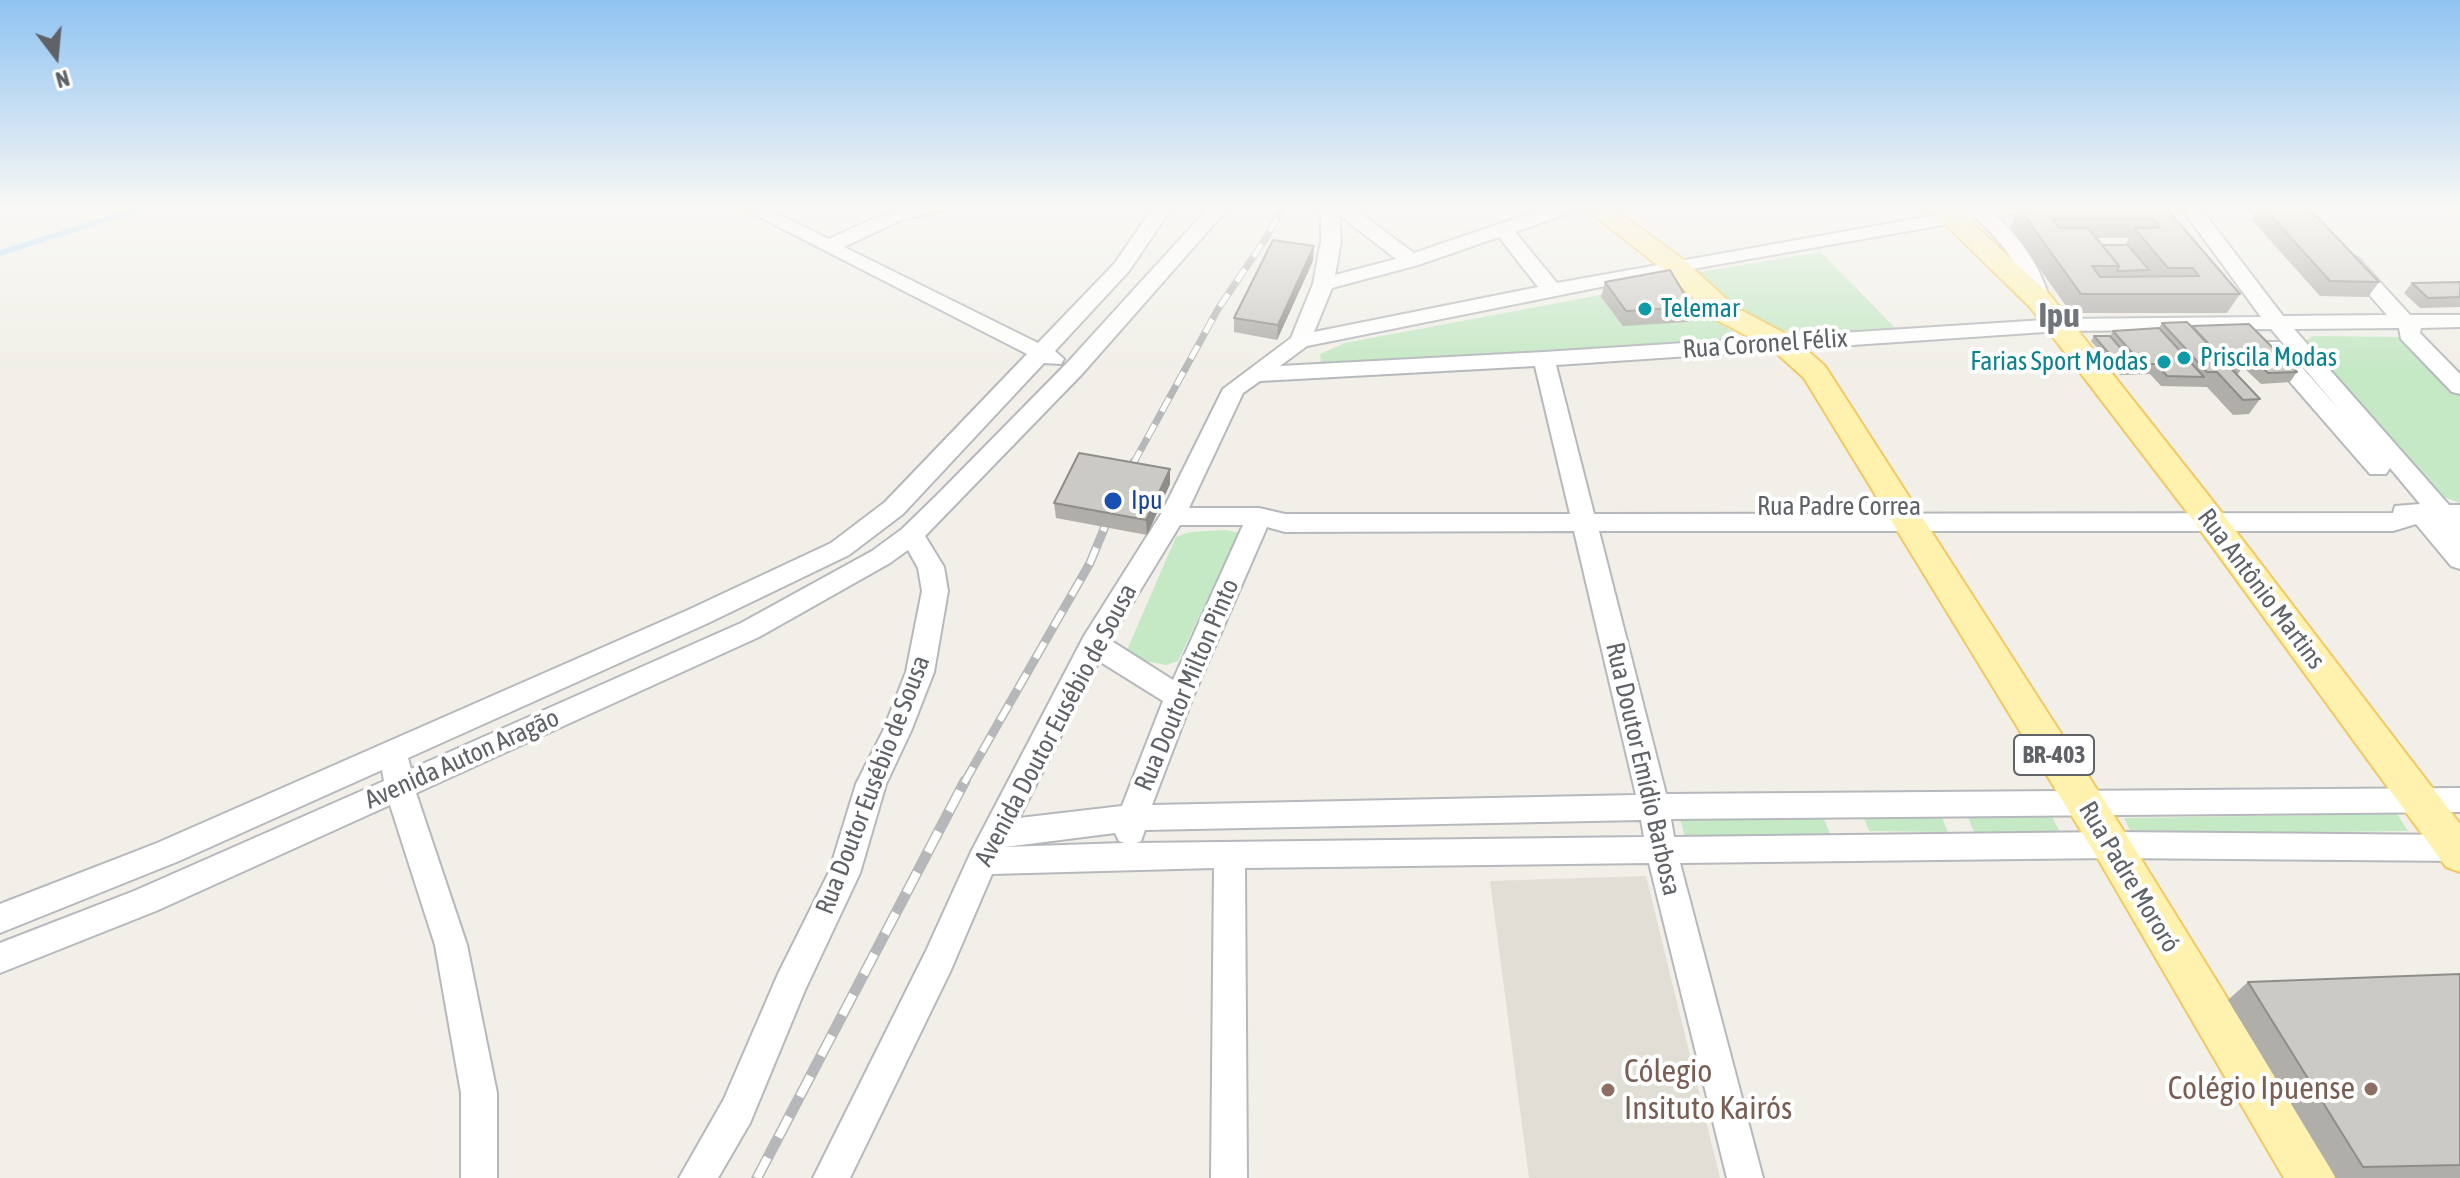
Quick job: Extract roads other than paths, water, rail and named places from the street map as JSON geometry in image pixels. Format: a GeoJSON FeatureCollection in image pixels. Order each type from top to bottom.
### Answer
{"type":"FeatureCollection","features":[{"type":"Feature","properties":{"kind":"main road","name":"BR-403"},"geometry":{"type":"LineString","coordinates":[[1668,261],[1725,313],[1782,343]]}},
{"type":"Feature","properties":{"kind":"main road","name":"Rua Antônio Martins"},"geometry":{"type":"LineString","coordinates":[[1997,261],[2050,313],[2458,850]]}},
{"type":"Feature","properties":{"kind":"main road","name":"Rua Padre Mororó"},"geometry":{"type":"LineString","coordinates":[[1782,343],[1815,372],[1906,514],[2111,845],[2311,1178]]}},
{"type":"Feature","properties":{"kind":"street"},"geometry":{"type":"LineString","coordinates":[[856,261],[1075,368]]}},
{"type":"Feature","properties":{"kind":"street","name":"Avenida Auton Aragão"},"geometry":{"type":"LineString","coordinates":[[0,919],[168,852],[793,573],[840,549],[894,508],[1126,261]]}},
{"type":"Feature","properties":{"kind":"street"},"geometry":{"type":"LineString","coordinates":[[911,535],[1075,368],[1171,261]]}},
{"type":"Feature","properties":{"kind":"street"},"geometry":{"type":"LineString","coordinates":[[1300,341],[1323,284],[1326,261]]}},
{"type":"Feature","properties":{"kind":"street"},"geometry":{"type":"LineString","coordinates":[[1323,284],[1411,261]]}},
{"type":"Feature","properties":{"kind":"street"},"geometry":{"type":"LineString","coordinates":[[1528,261],[1551,290]]}},
{"type":"Feature","properties":{"kind":"street"},"geometry":{"type":"LineString","coordinates":[[1300,341],[1700,261]]}},
{"type":"Feature","properties":{"kind":"street"},"geometry":{"type":"LineString","coordinates":[[2024,261],[2034,275],[2050,313]]}},
{"type":"Feature","properties":{"kind":"street"},"geometry":{"type":"LineString","coordinates":[[2231,261],[2277,323],[2440,514],[2460,560]]}},
{"type":"Feature","properties":{"kind":"street"},"geometry":{"type":"LineString","coordinates":[[2349,261],[2460,387]]}},
{"type":"Feature","properties":{"kind":"street","name":"Rua Coronel Félix"},"geometry":{"type":"LineString","coordinates":[[1253,374],[1782,343],[2050,313],[2408,328],[2460,321]]}},
{"type":"Feature","properties":{"kind":"street"},"geometry":{"type":"LineString","coordinates":[[2251,323],[2460,534]]}},
{"type":"Feature","properties":{"kind":"street"},"geometry":{"type":"LineString","coordinates":[[2408,328],[2429,338],[2460,370]]}},
{"type":"Feature","properties":{"kind":"street","name":"Avenida Doutor Eusébio de Sousa"},"geometry":{"type":"LineString","coordinates":[[831,1178],[938,961],[982,861],[1094,643],[1173,516],[1234,389],[1300,341]]}},
{"type":"Feature","properties":{"kind":"street","name":"Rua Doutor Emídio Barbosa"},"geometry":{"type":"LineString","coordinates":[[1544,359],[1654,807],[1661,850],[1745,1178]]}},
{"type":"Feature","properties":{"kind":"street","name":"Rua Padre Correa"},"geometry":{"type":"LineString","coordinates":[[1173,516],[1259,517],[1285,523],[1582,515],[1906,514],[2206,516],[2393,522],[2440,514]]}},
{"type":"Feature","properties":{"kind":"street","name":"Rua Doutor Milton Pinto"},"geometry":{"type":"LineString","coordinates":[[1128,856],[1132,818],[1179,697],[1259,517]]}},
{"type":"Feature","properties":{"kind":"street","name":"Avenida Auton Aragão"},"geometry":{"type":"LineString","coordinates":[[0,958],[145,901],[750,630],[837,584],[911,535]]}},
{"type":"Feature","properties":{"kind":"street","name":"Rua Doutor Eusébio de Sousa"},"geometry":{"type":"LineString","coordinates":[[697,1178],[737,1111],[790,985],[844,873],[871,784],[897,731],[920,672],[935,591],[931,567],[911,535]]}},
{"type":"Feature","properties":{"kind":"street"},"geometry":{"type":"LineString","coordinates":[[1094,643],[1127,667],[1179,697]]}},
{"type":"Feature","properties":{"kind":"street"},"geometry":{"type":"LineString","coordinates":[[392,750],[400,788],[451,945],[479,1093],[479,1178]]}},
{"type":"Feature","properties":{"kind":"street"},"geometry":{"type":"LineString","coordinates":[[999,833],[1132,818],[2083,801],[2460,800]]}},
{"type":"Feature","properties":{"kind":"street"},"geometry":{"type":"LineString","coordinates":[[982,861],[1128,856],[2111,845],[2458,850]]}},
{"type":"Feature","properties":{"kind":"street"},"geometry":{"type":"LineString","coordinates":[[1229,1178],[1230,856]]}},
{"type":"Feature","properties":{"kind":"railway"},"geometry":{"type":"LineString","coordinates":[[1133,464],[1218,309],[1250,261]]}},
{"type":"Feature","properties":{"kind":"railway"},"geometry":{"type":"LineString","coordinates":[[1124,481],[1134,462]]}},
{"type":"Feature","properties":{"kind":"railway"},"geometry":{"type":"LineString","coordinates":[[964,783],[1090,563],[1113,507]]}},
{"type":"Feature","properties":{"kind":"railway"},"geometry":{"type":"LineString","coordinates":[[757,1178],[965,781]]}},
{"type":"Feature","properties":{"kind":"place","name":"Telemar"},"geometry":{"type":"Point","coordinates":[1645,309]}},
{"type":"Feature","properties":{"kind":"place","name":"Priscila Modas"},"geometry":{"type":"Point","coordinates":[2184,358]}},
{"type":"Feature","properties":{"kind":"place","name":"Farias Sport Modas"},"geometry":{"type":"Point","coordinates":[2164,362]}},
{"type":"Feature","properties":{"kind":"place","name":"Ipu"},"geometry":{"type":"Point","coordinates":[1113,501]}},
{"type":"Feature","properties":{"kind":"place","name":"Colégio Ipuense"},"geometry":{"type":"Point","coordinates":[2371,1089]}},
{"type":"Feature","properties":{"kind":"place","name":"Cólegio Insituto Kairós"},"geometry":{"type":"Point","coordinates":[1608,1090]}},
{"type":"Feature","properties":{"kind":"district","name":"Ipu"},"geometry":{"type":"Point","coordinates":[2059,316]}}]}
